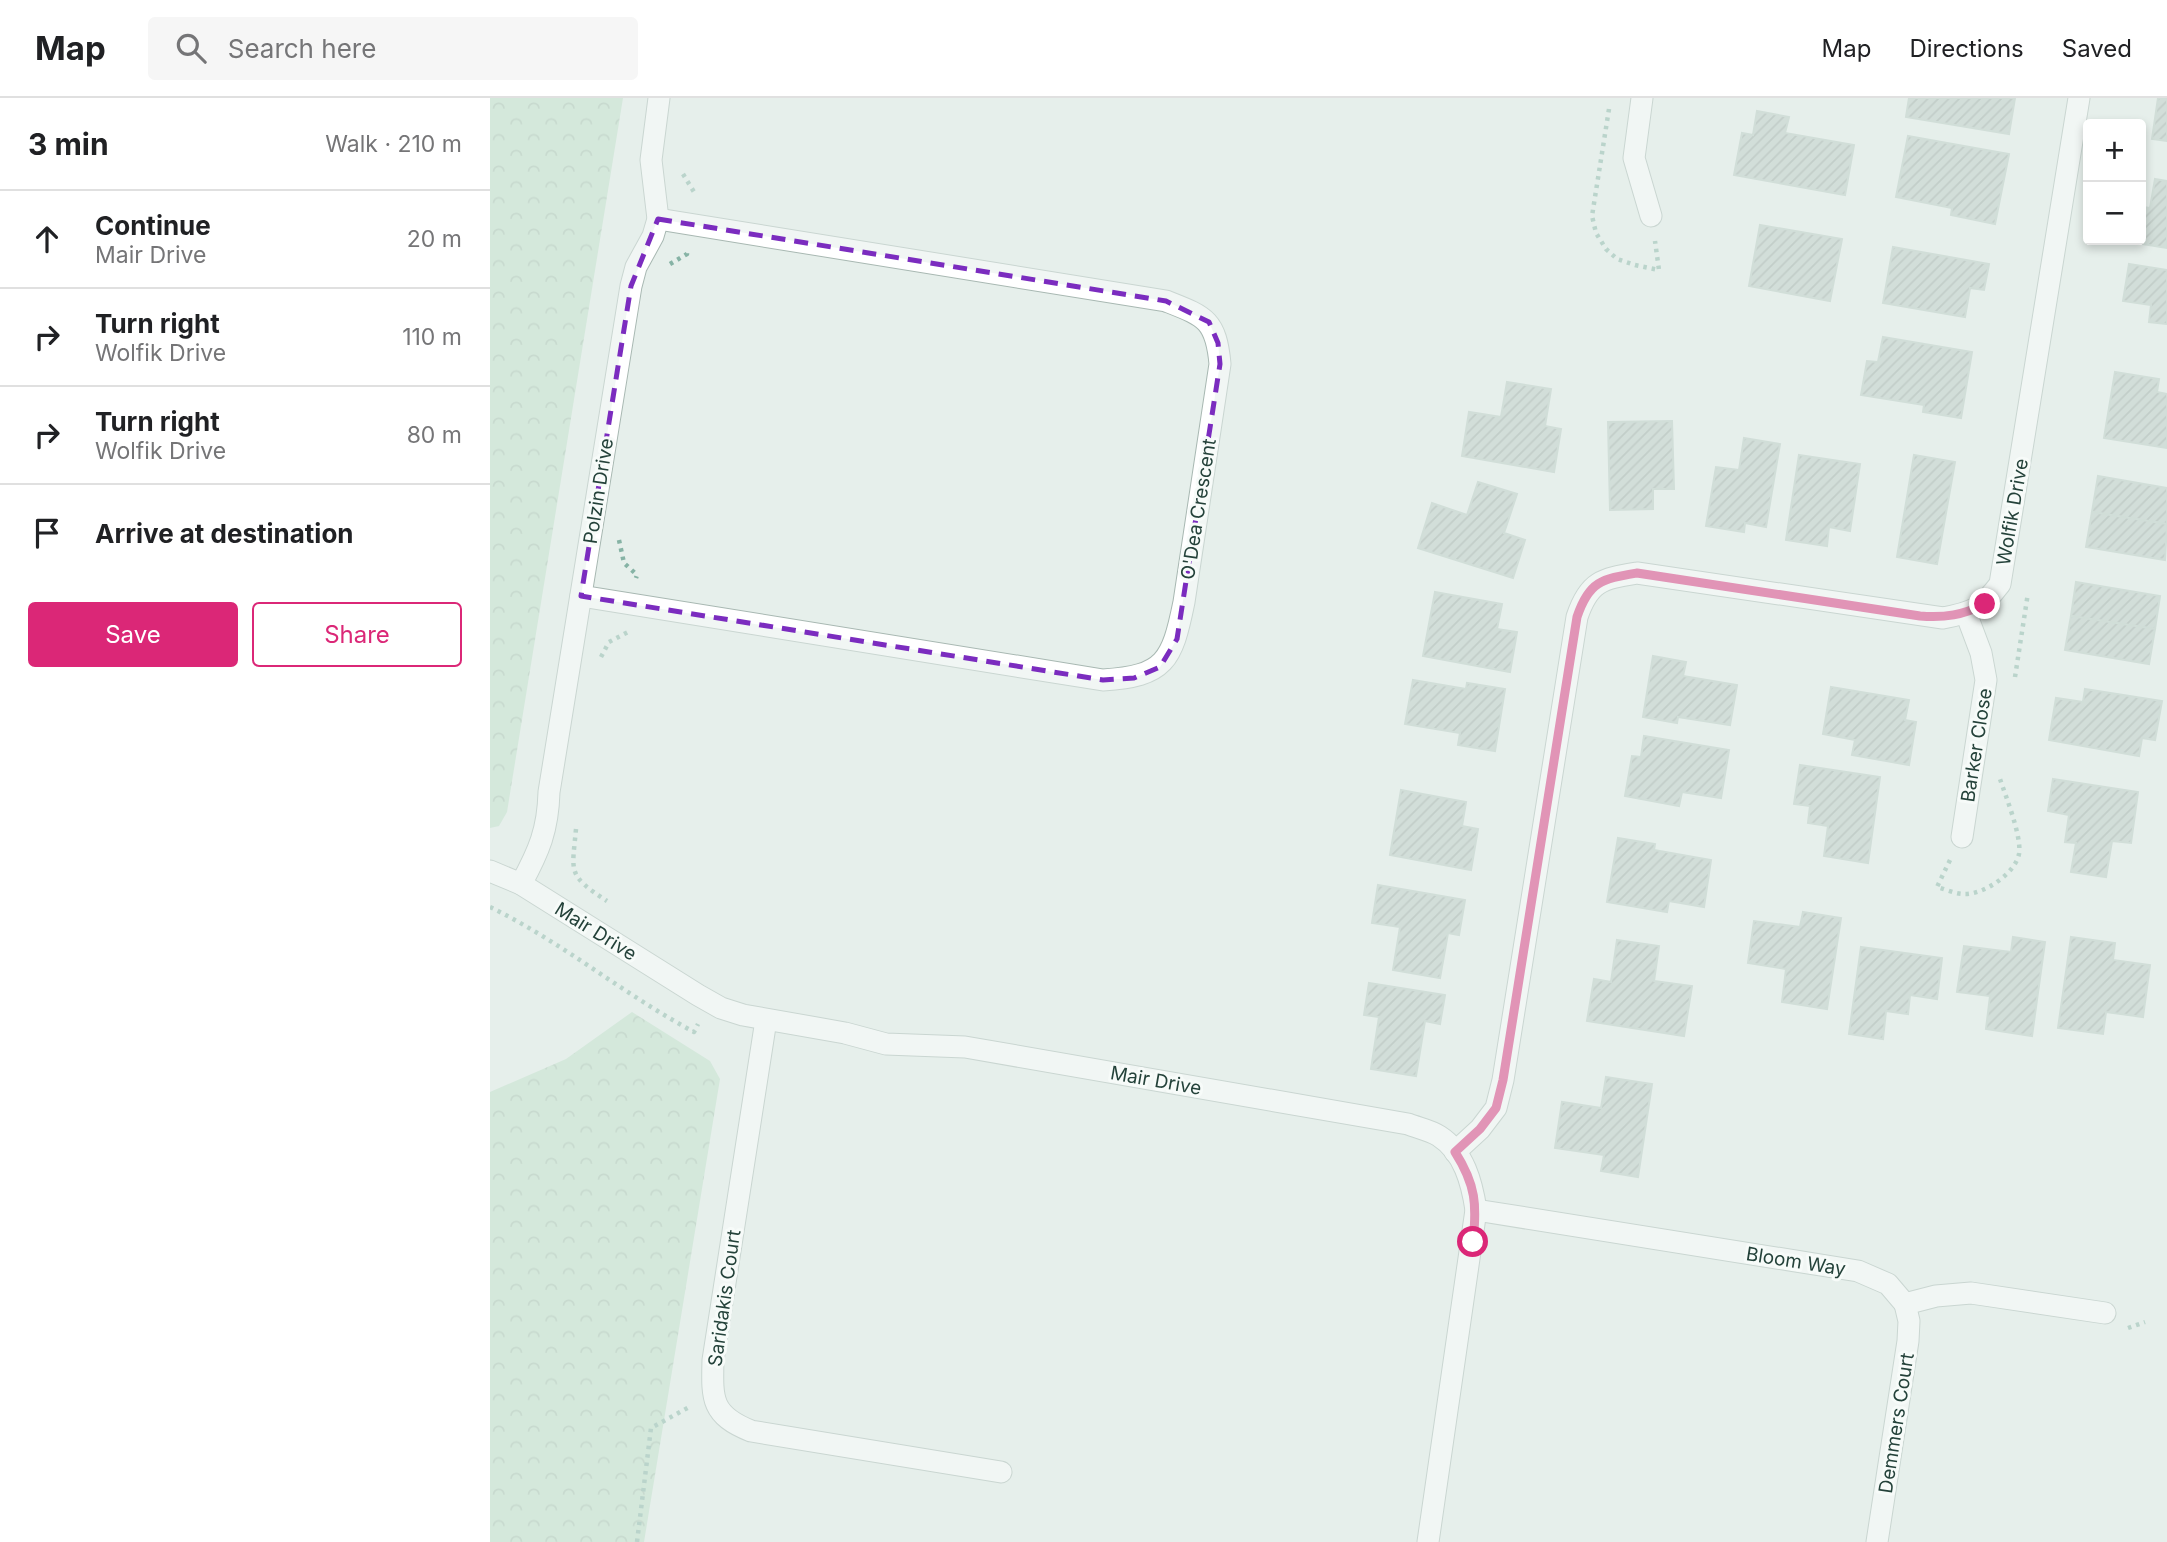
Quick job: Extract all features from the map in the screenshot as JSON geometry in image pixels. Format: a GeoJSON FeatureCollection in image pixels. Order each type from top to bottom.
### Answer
{"type":"FeatureCollection","features":[{"type":"Feature","properties":{"kind":"street","name":"Polzin Drive"},"geometry":{"type":"LineString","coordinates":[[521,884],[538,853],[548,812],[549,792],[631,286],[636,267],[653,236],[658,219],[651,160],[659,98]]}},
{"type":"Feature","properties":{"kind":"street"},"geometry":{"type":"LineString","coordinates":[[1642,98],[1634,158],[1651,216]]}},
{"type":"Feature","properties":{"kind":"street","name":"Wolfik Drive"},"geometry":{"type":"LineString","coordinates":[[1455,1152],[1480,1129],[1496,1108],[1503,1080],[1574,631],[1584,596],[1598,583],[1637,573],[1943,618],[1966,613],[1985,604],[2000,584],[2079,98]]}},
{"type":"Feature","properties":{"kind":"street","name":"O'Dea Crescent"},"geometry":{"type":"LineString","coordinates":[[581,596],[1102,680],[1134,678],[1160,667],[1177,639],[1220,363],[1218,342],[1209,322],[1166,301],[658,219]]}},
{"type":"Feature","properties":{"kind":"street","name":"Barker Close"},"geometry":{"type":"LineString","coordinates":[[1962,837],[1986,680],[1981,653],[1966,613]]}},
{"type":"Feature","properties":{"kind":"street","name":"Mair Drive"},"geometry":{"type":"LineString","coordinates":[[490,871],[521,884],[721,1008],[766,1020],[845,1033],[886,1044],[965,1048],[1408,1124],[1437,1135],[1455,1152],[1467,1171],[1476,1210],[1427,1542]]}},
{"type":"Feature","properties":{"kind":"street","name":"Saridakis Court"},"geometry":{"type":"LineString","coordinates":[[766,1020],[713,1360],[712,1394],[719,1410],[732,1424],[751,1431],[1001,1472]]}},
{"type":"Feature","properties":{"kind":"street","name":"Bloom Way"},"geometry":{"type":"LineString","coordinates":[[1476,1210],[1858,1271],[1888,1284],[1905,1304]]}},
{"type":"Feature","properties":{"kind":"street"},"geometry":{"type":"LineString","coordinates":[[1905,1304],[1936,1296],[1971,1293],[2105,1313]]}},
{"type":"Feature","properties":{"kind":"street","name":"Demmers Court"},"geometry":{"type":"LineString","coordinates":[[1877,1542],[1908,1341],[1909,1321],[1905,1304]]}},
{"type":"Feature","properties":{"kind":"path"},"geometry":{"type":"LineString","coordinates":[[593,519],[619,522],[624,563],[637,575],[628,634],[610,642],[600,658]]}},
{"type":"Feature","properties":{"kind":"path"},"geometry":{"type":"LineString","coordinates":[[576,821],[572,870],[581,884],[613,906]]}},
{"type":"Feature","properties":{"kind":"path"},"geometry":{"type":"LineString","coordinates":[[490,907],[527,925],[589,968],[694,1032],[709,1001]]}},
{"type":"Feature","properties":{"kind":"path"},"geometry":{"type":"LineString","coordinates":[[638,1542],[651,1428],[712,1394]]}},
{"type":"Feature","properties":{"kind":"highlighted area"},"geometry":{"type":"Polygon","coordinates":[[[658,219],[1166,301],[1209,322],[1218,343],[1220,364],[1177,639],[1160,667],[1134,678],[1103,680],[581,596],[631,286],[658,219]]]}},
{"type":"Feature","properties":{"kind":"green space"},"geometry":{"type":"Polygon","coordinates":[[[490,98],[623,98],[507,812],[499,826],[490,828],[490,98]]]}},
{"type":"Feature","properties":{"kind":"green space"},"geometry":{"type":"Polygon","coordinates":[[[632,1012],[710,1061],[720,1079],[644,1542],[490,1542],[490,1092],[566,1059],[632,1012]]]}},
{"type":"Feature","properties":{"kind":"building"},"geometry":{"type":"Polygon","coordinates":[[[1909,98],[2015,98],[2009,134],[1906,117],[1909,98]]]}},
{"type":"Feature","properties":{"kind":"building"},"geometry":{"type":"Polygon","coordinates":[[[2158,98],[2167,98],[2167,141],[2152,139],[2158,98]]]}},
{"type":"Feature","properties":{"kind":"building"},"geometry":{"type":"Polygon","coordinates":[[[1757,111],[1789,117],[1785,133],[1854,145],[1845,195],[1734,175],[1742,133],[1753,135],[1757,111]]]}},
{"type":"Feature","properties":{"kind":"building"},"geometry":{"type":"Polygon","coordinates":[[[1908,136],[2009,154],[1995,224],[1951,215],[1952,208],[1896,197],[1908,136]]]}},
{"type":"Feature","properties":{"kind":"building"},"geometry":{"type":"Polygon","coordinates":[[[2155,179],[2167,181],[2167,248],[2146,245],[2146,208],[2150,208],[2155,179]]]}},
{"type":"Feature","properties":{"kind":"building"},"geometry":{"type":"Polygon","coordinates":[[[1760,225],[1842,239],[1830,301],[1749,286],[1760,225]]]}},
{"type":"Feature","properties":{"kind":"building"},"geometry":{"type":"Polygon","coordinates":[[[1893,247],[1989,264],[1984,290],[1970,288],[1965,317],[1883,303],[1893,247]]]}},
{"type":"Feature","properties":{"kind":"building"},"geometry":{"type":"Polygon","coordinates":[[[2129,264],[2167,270],[2167,324],[2149,322],[2151,305],[2123,301],[2129,264]]]}},
{"type":"Feature","properties":{"kind":"building"},"geometry":{"type":"Polygon","coordinates":[[[1883,337],[1972,352],[1961,418],[1923,412],[1924,405],[1861,395],[1867,361],[1878,362],[1883,337]]]}},
{"type":"Feature","properties":{"kind":"building"},"geometry":{"type":"Polygon","coordinates":[[[2115,372],[2159,379],[2157,392],[2167,394],[2167,448],[2104,438],[2115,372]]]}},
{"type":"Feature","properties":{"kind":"building"},"geometry":{"type":"Polygon","coordinates":[[[1507,382],[1551,389],[1545,426],[1561,429],[1554,472],[1462,456],[1469,412],[1501,417],[1507,382]]]}},
{"type":"Feature","properties":{"kind":"building"},"geometry":{"type":"Polygon","coordinates":[[[1672,421],[1674,489],[1653,489],[1653,509],[1610,510],[1608,422],[1672,421]]]}},
{"type":"Feature","properties":{"kind":"building"},"geometry":{"type":"Polygon","coordinates":[[[1744,438],[1780,444],[1766,527],[1745,523],[1744,532],[1706,526],[1716,467],[1739,470],[1744,438]]]}},
{"type":"Feature","properties":{"kind":"building"},"geometry":{"type":"Polygon","coordinates":[[[1799,455],[1860,464],[1850,531],[1829,527],[1827,546],[1786,540],[1799,455]]]}},
{"type":"Feature","properties":{"kind":"building"},"geometry":{"type":"Polygon","coordinates":[[[1914,455],[1955,462],[1937,564],[1897,557],[1914,455]]]}},
{"type":"Feature","properties":{"kind":"building"},"geometry":{"type":"Polygon","coordinates":[[[2098,476],[2167,488],[2167,524],[2092,512],[2098,476]]]}},
{"type":"Feature","properties":{"kind":"building"},"geometry":{"type":"Polygon","coordinates":[[[1478,482],[1517,494],[1504,533],[1525,540],[1513,578],[1418,548],[1432,503],[1467,515],[1478,482]]]}},
{"type":"Feature","properties":{"kind":"building"},"geometry":{"type":"Polygon","coordinates":[[[2092,512],[2167,524],[2165,560],[2086,547],[2092,512]]]}},
{"type":"Feature","properties":{"kind":"building"},"geometry":{"type":"Polygon","coordinates":[[[2076,582],[2160,596],[2155,629],[2071,616],[2076,582]]]}},
{"type":"Feature","properties":{"kind":"building"},"geometry":{"type":"Polygon","coordinates":[[[1435,592],[1502,604],[1497,629],[1517,632],[1510,672],[1423,656],[1435,592]]]}},
{"type":"Feature","properties":{"kind":"building"},"geometry":{"type":"Polygon","coordinates":[[[2071,616],[2155,629],[2149,664],[2065,650],[2071,616]]]}},
{"type":"Feature","properties":{"kind":"building"},"geometry":{"type":"Polygon","coordinates":[[[1653,656],[1686,662],[1683,676],[1737,685],[1730,725],[1678,717],[1677,723],[1643,717],[1653,656]]]}},
{"type":"Feature","properties":{"kind":"building"},"geometry":{"type":"Polygon","coordinates":[[[1413,680],[1466,689],[1467,683],[1505,689],[1495,751],[1458,745],[1460,733],[1405,724],[1413,680]]]}},
{"type":"Feature","properties":{"kind":"building"},"geometry":{"type":"Polygon","coordinates":[[[1831,687],[1909,700],[1905,720],[1916,722],[1909,765],[1852,755],[1855,740],[1823,734],[1831,687]]]}},
{"type":"Feature","properties":{"kind":"building"},"geometry":{"type":"Polygon","coordinates":[[[2085,689],[2162,701],[2155,740],[2142,738],[2139,756],[2049,740],[2056,698],[2083,702],[2085,689]]]}},
{"type":"Feature","properties":{"kind":"building"},"geometry":{"type":"Polygon","coordinates":[[[1644,736],[1729,750],[1721,798],[1682,792],[1679,806],[1625,796],[1632,756],[1641,757],[1644,736]]]}},
{"type":"Feature","properties":{"kind":"building"},"geometry":{"type":"Polygon","coordinates":[[[1800,765],[1880,777],[1868,863],[1824,856],[1828,826],[1808,823],[1810,806],[1794,804],[1800,765]]]}},
{"type":"Feature","properties":{"kind":"building"},"geometry":{"type":"Polygon","coordinates":[[[2053,779],[2138,792],[2131,843],[2112,841],[2106,877],[2071,872],[2076,843],[2065,842],[2069,815],[2048,811],[2053,779]]]}},
{"type":"Feature","properties":{"kind":"building"},"geometry":{"type":"Polygon","coordinates":[[[1401,790],[1466,802],[1462,826],[1478,829],[1471,870],[1390,855],[1401,790]]]}},
{"type":"Feature","properties":{"kind":"building"},"geometry":{"type":"Polygon","coordinates":[[[1618,838],[1655,844],[1654,850],[1711,860],[1704,907],[1669,901],[1667,912],[1607,902],[1618,838]]]}},
{"type":"Feature","properties":{"kind":"building"},"geometry":{"type":"Polygon","coordinates":[[[1378,885],[1465,900],[1459,935],[1448,933],[1440,978],[1393,970],[1400,927],[1372,923],[1378,885]]]}},
{"type":"Feature","properties":{"kind":"building"},"geometry":{"type":"Polygon","coordinates":[[[1803,912],[1841,918],[1827,1009],[1782,1002],[1786,969],[1748,963],[1754,921],[1800,927],[1803,912]]]}},
{"type":"Feature","properties":{"kind":"building"},"geometry":{"type":"Polygon","coordinates":[[[2013,937],[2045,942],[2032,1036],[1986,1029],[1990,996],[1957,992],[1964,946],[2011,952],[2013,937]]]}},
{"type":"Feature","properties":{"kind":"building"},"geometry":{"type":"Polygon","coordinates":[[[2071,937],[2115,943],[2113,960],[2150,965],[2143,1017],[2106,1012],[2103,1034],[2058,1028],[2071,937]]]}},
{"type":"Feature","properties":{"kind":"building"},"geometry":{"type":"Polygon","coordinates":[[[1617,940],[1659,946],[1654,981],[1692,986],[1684,1036],[1587,1021],[1594,979],[1611,982],[1617,940]]]}},
{"type":"Feature","properties":{"kind":"building"},"geometry":{"type":"Polygon","coordinates":[[[1861,947],[1942,958],[1937,999],[1910,995],[1908,1014],[1886,1011],[1883,1039],[1849,1034],[1861,947]]]}},
{"type":"Feature","properties":{"kind":"building"},"geometry":{"type":"Polygon","coordinates":[[[1369,983],[1445,995],[1440,1024],[1425,1021],[1416,1076],[1371,1069],[1379,1017],[1364,1015],[1369,983]]]}},
{"type":"Feature","properties":{"kind":"building"},"geometry":{"type":"Polygon","coordinates":[[[1606,1077],[1652,1084],[1638,1177],[1601,1171],[1604,1155],[1555,1148],[1562,1102],[1601,1108],[1606,1077]]]}},
{"type":"Feature","properties":{"kind":"route"},"geometry":{"type":"LineString","coordinates":[[1473,1242],[1476,1210],[1474,1191],[1467,1171],[1455,1152],[1480,1129],[1496,1108],[1503,1080],[1577,617],[1584,596],[1598,583],[1637,573],[1920,616],[1943,618],[1966,613],[1985,604]]}}]}
